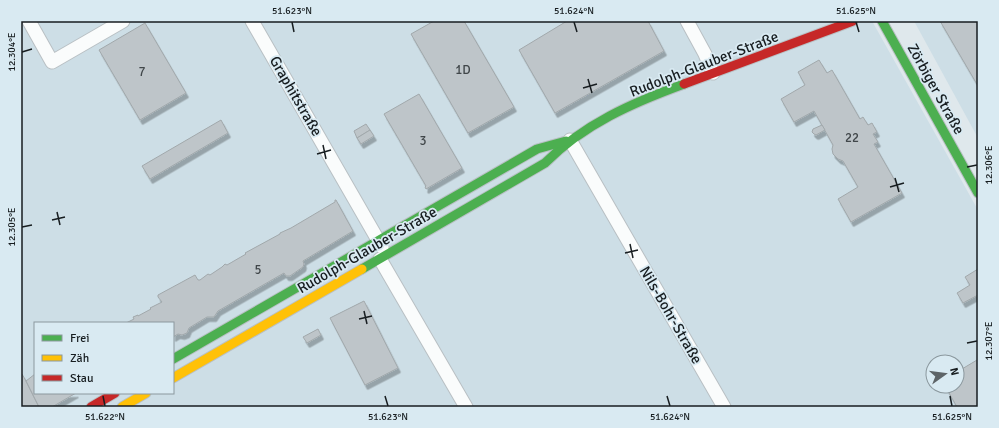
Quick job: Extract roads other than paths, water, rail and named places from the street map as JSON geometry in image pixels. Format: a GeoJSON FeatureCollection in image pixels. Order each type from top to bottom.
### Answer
{"type":"FeatureCollection","features":[{"type":"Feature","properties":{"kind":"street"},"geometry":{"type":"LineString","coordinates":[[29,21],[52,62],[123,21]]}},
{"type":"Feature","properties":{"kind":"street","name":"Graphitstraße"},"geometry":{"type":"LineString","coordinates":[[252,21],[378,240],[383,257],[466,407]]}},
{"type":"Feature","properties":{"kind":"street"},"geometry":{"type":"LineString","coordinates":[[687,21],[705,54],[713,74]]}},
{"type":"Feature","properties":{"kind":"street","name":"Rudolph-Glauber-Straße"},"geometry":{"type":"LineString","coordinates":[[174,377],[545,163],[570,140],[596,124],[659,93],[788,47],[853,21]]}},
{"type":"Feature","properties":{"kind":"street","name":"Zörbiger Straße"},"geometry":{"type":"LineString","coordinates":[[882,21],[978,193]]}},
{"type":"Feature","properties":{"kind":"street","name":"Rudolph-Glauber-Straße"},"geometry":{"type":"LineString","coordinates":[[174,358],[537,149],[570,140]]}},
{"type":"Feature","properties":{"kind":"street","name":"Nils-Bohr-Straße"},"geometry":{"type":"LineString","coordinates":[[570,140],[724,407]]}},
{"type":"Feature","properties":{"kind":"street"},"geometry":{"type":"LineString","coordinates":[[91,407],[113,394]]}},
{"type":"Feature","properties":{"kind":"street"},"geometry":{"type":"LineString","coordinates":[[122,407],[144,394]]}}]}
